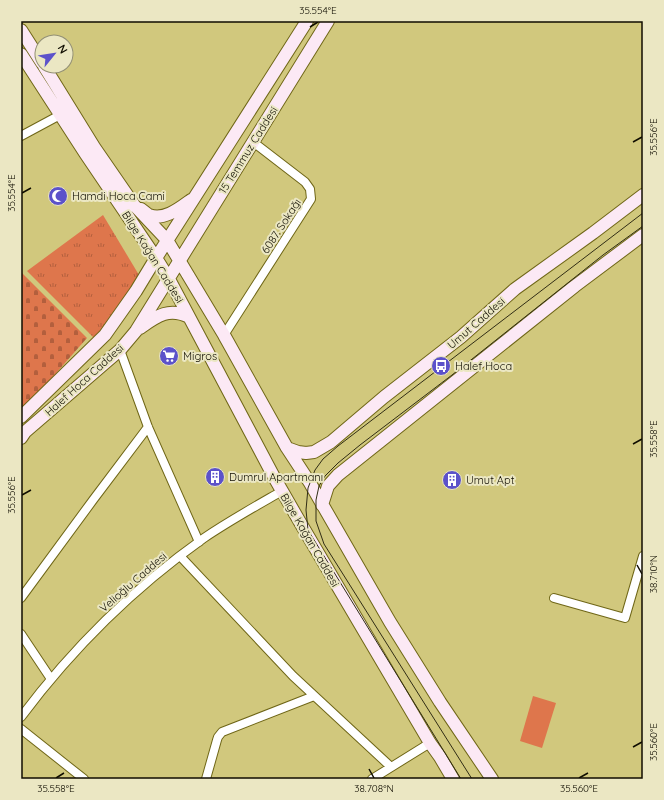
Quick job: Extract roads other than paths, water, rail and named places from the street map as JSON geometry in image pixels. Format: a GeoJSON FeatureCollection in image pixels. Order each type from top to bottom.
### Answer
{"type":"FeatureCollection","features":[{"type":"Feature","properties":{"kind":"street","name":"15 Temmuz Caddesi"},"geometry":{"type":"LineString","coordinates":[[156,258],[307,21]]}},
{"type":"Feature","properties":{"kind":"street","name":"15 Temmuz Caddesi"},"geometry":{"type":"LineString","coordinates":[[169,279],[328,21]]}},
{"type":"Feature","properties":{"kind":"street"},"geometry":{"type":"LineString","coordinates":[[21,30],[34,50]]}},
{"type":"Feature","properties":{"kind":"street","name":"Bilge Kağan Caddesi"},"geometry":{"type":"LineString","coordinates":[[21,54],[169,279],[282,491],[430,743],[453,779]]}},
{"type":"Feature","properties":{"kind":"street","name":"Bilge Kağan Caddesi"},"geometry":{"type":"LineString","coordinates":[[49,74],[94,148],[134,205],[168,240],[287,448],[310,484],[390,622],[440,702],[492,779]]}},
{"type":"Feature","properties":{"kind":"street"},"geometry":{"type":"LineString","coordinates":[[21,136],[60,115]]}},
{"type":"Feature","properties":{"kind":"street","name":"6087. Sokağı"},"geometry":{"type":"LineString","coordinates":[[224,336],[311,199],[310,189],[305,182],[253,142]]}},
{"type":"Feature","properties":{"kind":"street","name":"Umut Caddesi"},"geometry":{"type":"LineString","coordinates":[[287,448],[298,452],[314,452],[331,442],[384,397],[461,337],[515,289],[643,196]]}},
{"type":"Feature","properties":{"kind":"street"},"geometry":{"type":"LineString","coordinates":[[134,205],[150,215],[159,216],[171,213],[195,197]]}},
{"type":"Feature","properties":{"kind":"street"},"geometry":{"type":"LineString","coordinates":[[322,505],[328,486],[338,474],[575,286],[643,235]]}},
{"type":"Feature","properties":{"kind":"street","name":"Halef Hoca Caddesi"},"geometry":{"type":"LineString","coordinates":[[21,417],[105,335],[136,291],[156,258]]}},
{"type":"Feature","properties":{"kind":"street","name":"Halef Hoca Caddesi"},"geometry":{"type":"LineString","coordinates":[[21,438],[25,432],[120,350],[136,331],[169,279]]}},
{"type":"Feature","properties":{"kind":"street"},"geometry":{"type":"LineString","coordinates":[[136,331],[163,314],[171,312],[181,313],[189,317]]}},
{"type":"Feature","properties":{"kind":"street"},"geometry":{"type":"LineString","coordinates":[[120,350],[148,427],[199,542]]}},
{"type":"Feature","properties":{"kind":"street"},"geometry":{"type":"LineString","coordinates":[[21,598],[148,427]]}},
{"type":"Feature","properties":{"kind":"street","name":"Velioğlu Caddesi"},"geometry":{"type":"LineString","coordinates":[[21,717],[69,658],[107,619],[145,584],[199,542],[282,491]]}},
{"type":"Feature","properties":{"kind":"street"},"geometry":{"type":"LineString","coordinates":[[180,556],[293,676],[391,767]]}},
{"type":"Feature","properties":{"kind":"street"},"geometry":{"type":"LineString","coordinates":[[554,598],[624,618],[643,556]]}},
{"type":"Feature","properties":{"kind":"street"},"geometry":{"type":"LineString","coordinates":[[21,634],[51,679]]}},
{"type":"Feature","properties":{"kind":"street"},"geometry":{"type":"LineString","coordinates":[[206,779],[216,740],[222,732],[314,696]]}},
{"type":"Feature","properties":{"kind":"street"},"geometry":{"type":"LineString","coordinates":[[21,729],[84,779]]}},
{"type":"Feature","properties":{"kind":"street"},"geometry":{"type":"LineString","coordinates":[[372,779],[430,743]]}},
{"type":"Feature","properties":{"kind":"tram line"},"geometry":{"type":"LineString","coordinates":[[461,779],[308,530],[306,510],[308,488],[315,470],[323,459],[338,446],[643,213]]}},
{"type":"Feature","properties":{"kind":"tram line"},"geometry":{"type":"LineString","coordinates":[[472,779],[324,544],[316,521],[316,500],[319,486],[325,476],[360,445],[452,375],[603,255],[643,226]]}},
{"type":"Feature","properties":{"kind":"place","name":"Hamdi Hoca Cami"},"geometry":{"type":"Point","coordinates":[58,196]}},
{"type":"Feature","properties":{"kind":"place","name":"Migros"},"geometry":{"type":"Point","coordinates":[169,356]}},
{"type":"Feature","properties":{"kind":"place","name":"Halef Hoca"},"geometry":{"type":"Point","coordinates":[441,366]}},
{"type":"Feature","properties":{"kind":"place","name":"Dumrul Apartmanı"},"geometry":{"type":"Point","coordinates":[215,477]}},
{"type":"Feature","properties":{"kind":"place","name":"Umut Apt"},"geometry":{"type":"Point","coordinates":[452,480]}}]}
